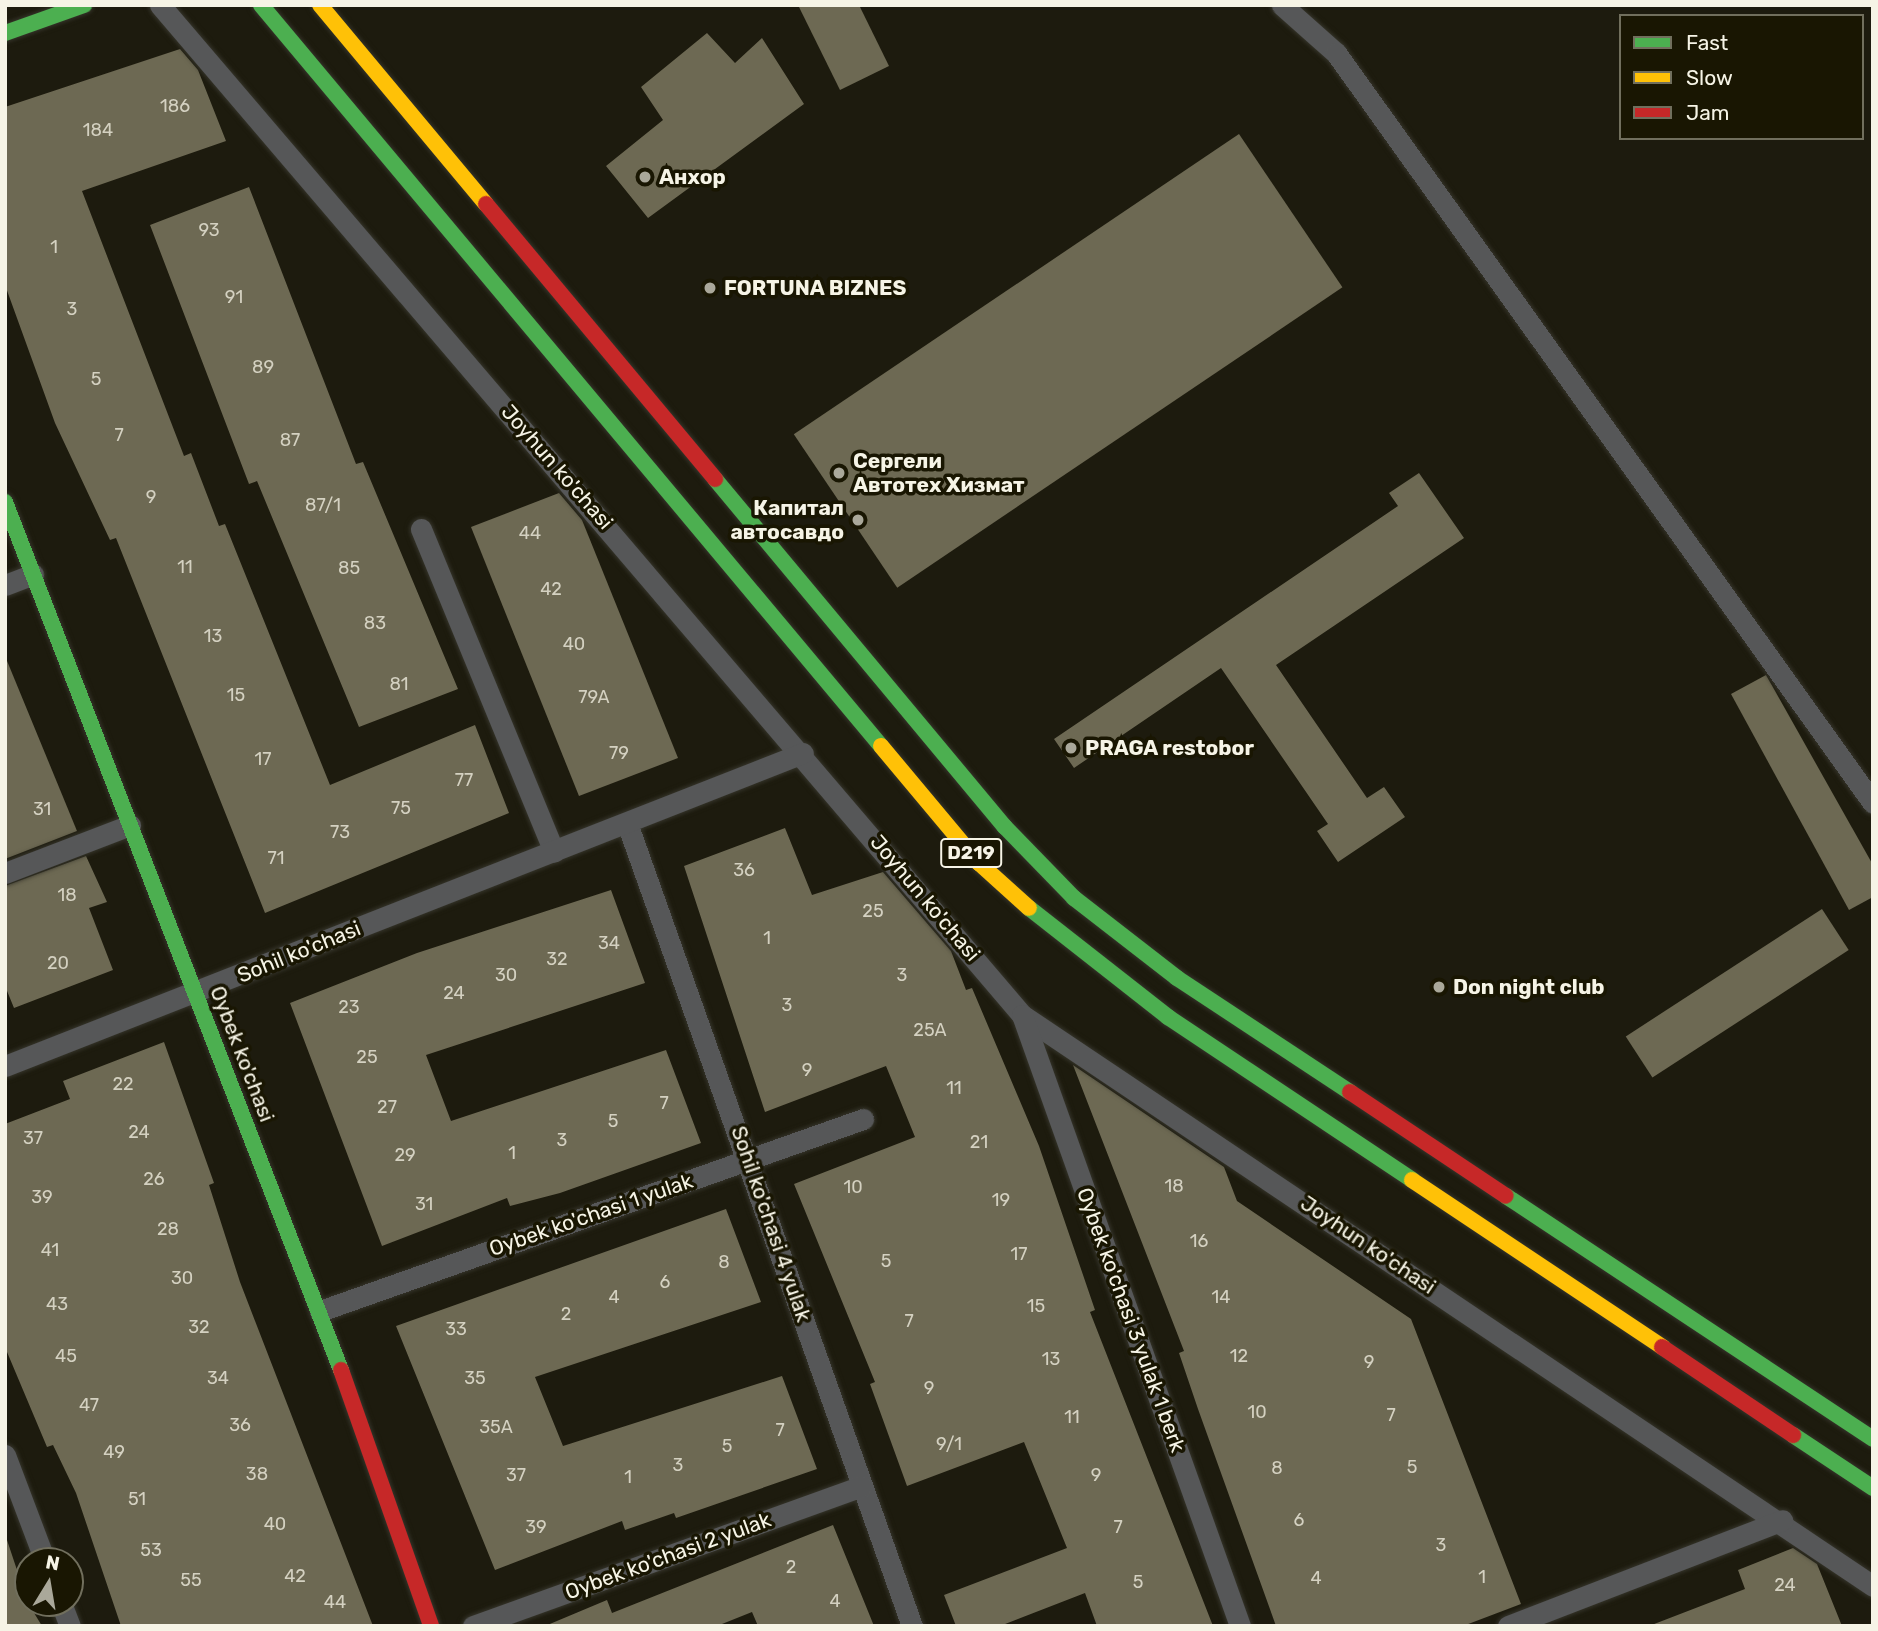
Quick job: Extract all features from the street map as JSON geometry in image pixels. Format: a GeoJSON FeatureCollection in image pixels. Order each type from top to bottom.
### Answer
{"type":"FeatureCollection","features":[{"type":"Feature","properties":{"kind":"main road"},"geometry":{"type":"LineString","coordinates":[[5,33],[84,5]]}},
{"type":"Feature","properties":{"kind":"main road","name":"D219"},"geometry":{"type":"LineString","coordinates":[[261,5],[979,863],[1054,931],[1168,1017],[1873,1488]]}},
{"type":"Feature","properties":{"kind":"main road","name":"D219"},"geometry":{"type":"LineString","coordinates":[[320,5],[996,816],[1074,898],[1177,978],[1873,1439]]}},
{"type":"Feature","properties":{"kind":"main road","name":"Oybek ko'chasi"},"geometry":{"type":"LineString","coordinates":[[5,502],[320,1311],[431,1626]]}},
{"type":"Feature","properties":{"kind":"street","name":"Joyhun ko'chasi"},"geometry":{"type":"LineString","coordinates":[[160,5],[803,753],[1023,1015],[1782,1520],[1873,1586]]}},
{"type":"Feature","properties":{"kind":"street"},"geometry":{"type":"LineString","coordinates":[[1282,5],[1336,53],[1873,803]]}},
{"type":"Feature","properties":{"kind":"street"},"geometry":{"type":"LineString","coordinates":[[421,529],[554,852]]}},
{"type":"Feature","properties":{"kind":"street"},"geometry":{"type":"LineString","coordinates":[[5,584],[33,573]]}},
{"type":"Feature","properties":{"kind":"street","name":"Sohil ko'chasi"},"geometry":{"type":"LineString","coordinates":[[5,1066],[803,753]]}},
{"type":"Feature","properties":{"kind":"street","name":"Sohil ko'chasi 4 yulak"},"geometry":{"type":"LineString","coordinates":[[627,823],[750,1159],[912,1626]]}},
{"type":"Feature","properties":{"kind":"street"},"geometry":{"type":"LineString","coordinates":[[5,873],[130,825]]}},
{"type":"Feature","properties":{"kind":"street","name":"Oybek ko'chasi 3 yulak 1 berk"},"geometry":{"type":"LineString","coordinates":[[1023,1015],[1240,1626]]}},
{"type":"Feature","properties":{"kind":"street","name":"Oybek ko'chasi 1 yulak"},"geometry":{"type":"LineString","coordinates":[[320,1311],[863,1119]]}},
{"type":"Feature","properties":{"kind":"street"},"geometry":{"type":"LineString","coordinates":[[5,1455],[40,1547]]}},
{"type":"Feature","properties":{"kind":"street","name":"Oybek ko'chasi 2 yulak"},"geometry":{"type":"LineString","coordinates":[[473,1626],[862,1486]]}},
{"type":"Feature","properties":{"kind":"street"},"geometry":{"type":"LineString","coordinates":[[1508,1626],[1782,1520]]}},
{"type":"Feature","properties":{"kind":"building"},"geometry":{"type":"Polygon","coordinates":[[[798,5],[859,5],[889,66],[840,90],[798,5]]]}},
{"type":"Feature","properties":{"kind":"building"},"geometry":{"type":"Polygon","coordinates":[[[707,33],[735,63],[762,38],[804,104],[648,218],[606,166],[663,120],[641,87],[707,33]]]}},
{"type":"Feature","properties":{"kind":"building"},"geometry":{"type":"Polygon","coordinates":[[[180,49],[198,70],[226,141],[82,191],[184,456],[191,453],[219,526],[225,524],[330,785],[475,725],[509,813],[265,913],[116,538],[110,540],[55,423],[5,285],[5,107],[180,49]]]}},
{"type":"Feature","properties":{"kind":"building"},"geometry":{"type":"Polygon","coordinates":[[[1239,134],[1342,287],[897,588],[794,434],[1239,134]]]}},
{"type":"Feature","properties":{"kind":"building"},"geometry":{"type":"Polygon","coordinates":[[[249,187],[356,464],[363,462],[458,689],[359,727],[257,481],[249,484],[150,225],[249,187]]]}},
{"type":"Feature","properties":{"kind":"building"},"geometry":{"type":"Polygon","coordinates":[[[1419,473],[1464,538],[1276,665],[1367,798],[1384,787],[1405,817],[1338,862],[1317,831],[1328,824],[1221,668],[1074,768],[1054,739],[1398,506],[1389,493],[1419,473]]]}},
{"type":"Feature","properties":{"kind":"building"},"geometry":{"type":"Polygon","coordinates":[[[559,493],[582,520],[678,758],[579,796],[471,527],[559,493]]]}},
{"type":"Feature","properties":{"kind":"building"},"geometry":{"type":"Polygon","coordinates":[[[5,656],[77,831],[5,859],[5,656]]]}},
{"type":"Feature","properties":{"kind":"building"},"geometry":{"type":"Polygon","coordinates":[[[1766,675],[1873,865],[1873,897],[1849,910],[1731,694],[1766,675]]]}},
{"type":"Feature","properties":{"kind":"building"},"geometry":{"type":"Polygon","coordinates":[[[785,828],[812,895],[883,872],[951,951],[966,990],[972,988],[1039,1146],[1095,1310],[1090,1312],[1213,1626],[1097,1626],[1085,1593],[1000,1626],[956,1626],[944,1595],[1067,1548],[1024,1442],[907,1486],[870,1384],[875,1382],[794,1184],[915,1137],[886,1066],[765,1112],[684,866],[785,828]]]}},
{"type":"Feature","properties":{"kind":"building"},"geometry":{"type":"Polygon","coordinates":[[[86,856],[107,902],[89,908],[113,970],[14,1008],[5,986],[5,886],[86,856]]]}},
{"type":"Feature","properties":{"kind":"building"},"geometry":{"type":"Polygon","coordinates":[[[611,890],[645,983],[426,1055],[451,1121],[666,1050],[701,1143],[560,1193],[510,1206],[507,1198],[382,1246],[290,1003],[417,953],[611,890]]]}},
{"type":"Feature","properties":{"kind":"building"},"geometry":{"type":"Polygon","coordinates":[[[1822,909],[1849,950],[1652,1078],[1626,1036],[1822,909]]]}},
{"type":"Feature","properties":{"kind":"building"},"geometry":{"type":"Polygon","coordinates":[[[164,1042],[214,1183],[209,1185],[240,1282],[373,1626],[121,1626],[76,1493],[53,1445],[47,1447],[7,1352],[5,1124],[70,1099],[63,1081],[164,1042]]]}},
{"type":"Feature","properties":{"kind":"building"},"geometry":{"type":"Polygon","coordinates":[[[1073,1065],[1224,1167],[1237,1201],[1411,1319],[1521,1604],[1463,1626],[1276,1626],[1179,1353],[1184,1351],[1073,1065]]]}},
{"type":"Feature","properties":{"kind":"building"},"geometry":{"type":"Polygon","coordinates":[[[726,1209],[761,1302],[535,1377],[563,1446],[782,1376],[817,1469],[676,1518],[674,1513],[625,1530],[622,1521],[495,1570],[396,1326],[726,1209]]]}},
{"type":"Feature","properties":{"kind":"building"},"geometry":{"type":"Polygon","coordinates":[[[833,1525],[874,1626],[758,1626],[752,1612],[717,1626],[545,1626],[607,1600],[612,1613],[833,1525]]]}},
{"type":"Feature","properties":{"kind":"building"},"geometry":{"type":"Polygon","coordinates":[[[5,1534],[14,1561],[14,1617],[37,1617],[42,1626],[5,1626],[5,1534]]]}},
{"type":"Feature","properties":{"kind":"building"},"geometry":{"type":"Polygon","coordinates":[[[1793,1548],[1817,1564],[1842,1626],[1649,1626],[1745,1589],[1738,1570],[1793,1548]]]}},
{"type":"Feature","properties":{"kind":"traffic: fast"},"geometry":{"type":"LineString","coordinates":[[5,33],[84,5]]}},
{"type":"Feature","properties":{"kind":"traffic: fast"},"geometry":{"type":"LineString","coordinates":[[261,5],[881,746]]}},
{"type":"Feature","properties":{"kind":"traffic: fast"},"geometry":{"type":"LineString","coordinates":[[715,479],[1005,827],[1074,898],[1177,978],[1350,1092]]}},
{"type":"Feature","properties":{"kind":"traffic: fast"},"geometry":{"type":"LineString","coordinates":[[5,502],[341,1370]]}},
{"type":"Feature","properties":{"kind":"traffic: fast"},"geometry":{"type":"LineString","coordinates":[[1029,908],[1168,1017],[1412,1180]]}},
{"type":"Feature","properties":{"kind":"traffic: fast"},"geometry":{"type":"LineString","coordinates":[[1506,1196],[1873,1439]]}},
{"type":"Feature","properties":{"kind":"traffic: fast"},"geometry":{"type":"LineString","coordinates":[[1793,1435],[1873,1488]]}},
{"type":"Feature","properties":{"kind":"traffic: slow"},"geometry":{"type":"LineString","coordinates":[[320,5],[486,204]]}},
{"type":"Feature","properties":{"kind":"traffic: slow"},"geometry":{"type":"LineString","coordinates":[[881,746],[979,863],[1029,908]]}},
{"type":"Feature","properties":{"kind":"traffic: slow"},"geometry":{"type":"LineString","coordinates":[[1412,1180],[1662,1347]]}},
{"type":"Feature","properties":{"kind":"traffic: jam"},"geometry":{"type":"LineString","coordinates":[[486,204],[715,479]]}},
{"type":"Feature","properties":{"kind":"traffic: jam"},"geometry":{"type":"LineString","coordinates":[[1350,1092],[1506,1196]]}},
{"type":"Feature","properties":{"kind":"traffic: jam"},"geometry":{"type":"LineString","coordinates":[[1662,1347],[1793,1435]]}},
{"type":"Feature","properties":{"kind":"traffic: jam"},"geometry":{"type":"LineString","coordinates":[[341,1370],[431,1626]]}},
{"type":"Feature","properties":{"kind":"place","name":"Анхор"},"geometry":{"type":"Point","coordinates":[645,177]}},
{"type":"Feature","properties":{"kind":"place","name":"FORTUNA BIZNES"},"geometry":{"type":"Point","coordinates":[710,288]}},
{"type":"Feature","properties":{"kind":"place","name":"Сергели Автотех Хизмат"},"geometry":{"type":"Point","coordinates":[839,473]}},
{"type":"Feature","properties":{"kind":"place","name":"Капитал автосавдо"},"geometry":{"type":"Point","coordinates":[858,520]}},
{"type":"Feature","properties":{"kind":"place","name":"PRAGA restobor"},"geometry":{"type":"Point","coordinates":[1071,748]}},
{"type":"Feature","properties":{"kind":"place","name":"Don night club"},"geometry":{"type":"Point","coordinates":[1439,987]}}]}
